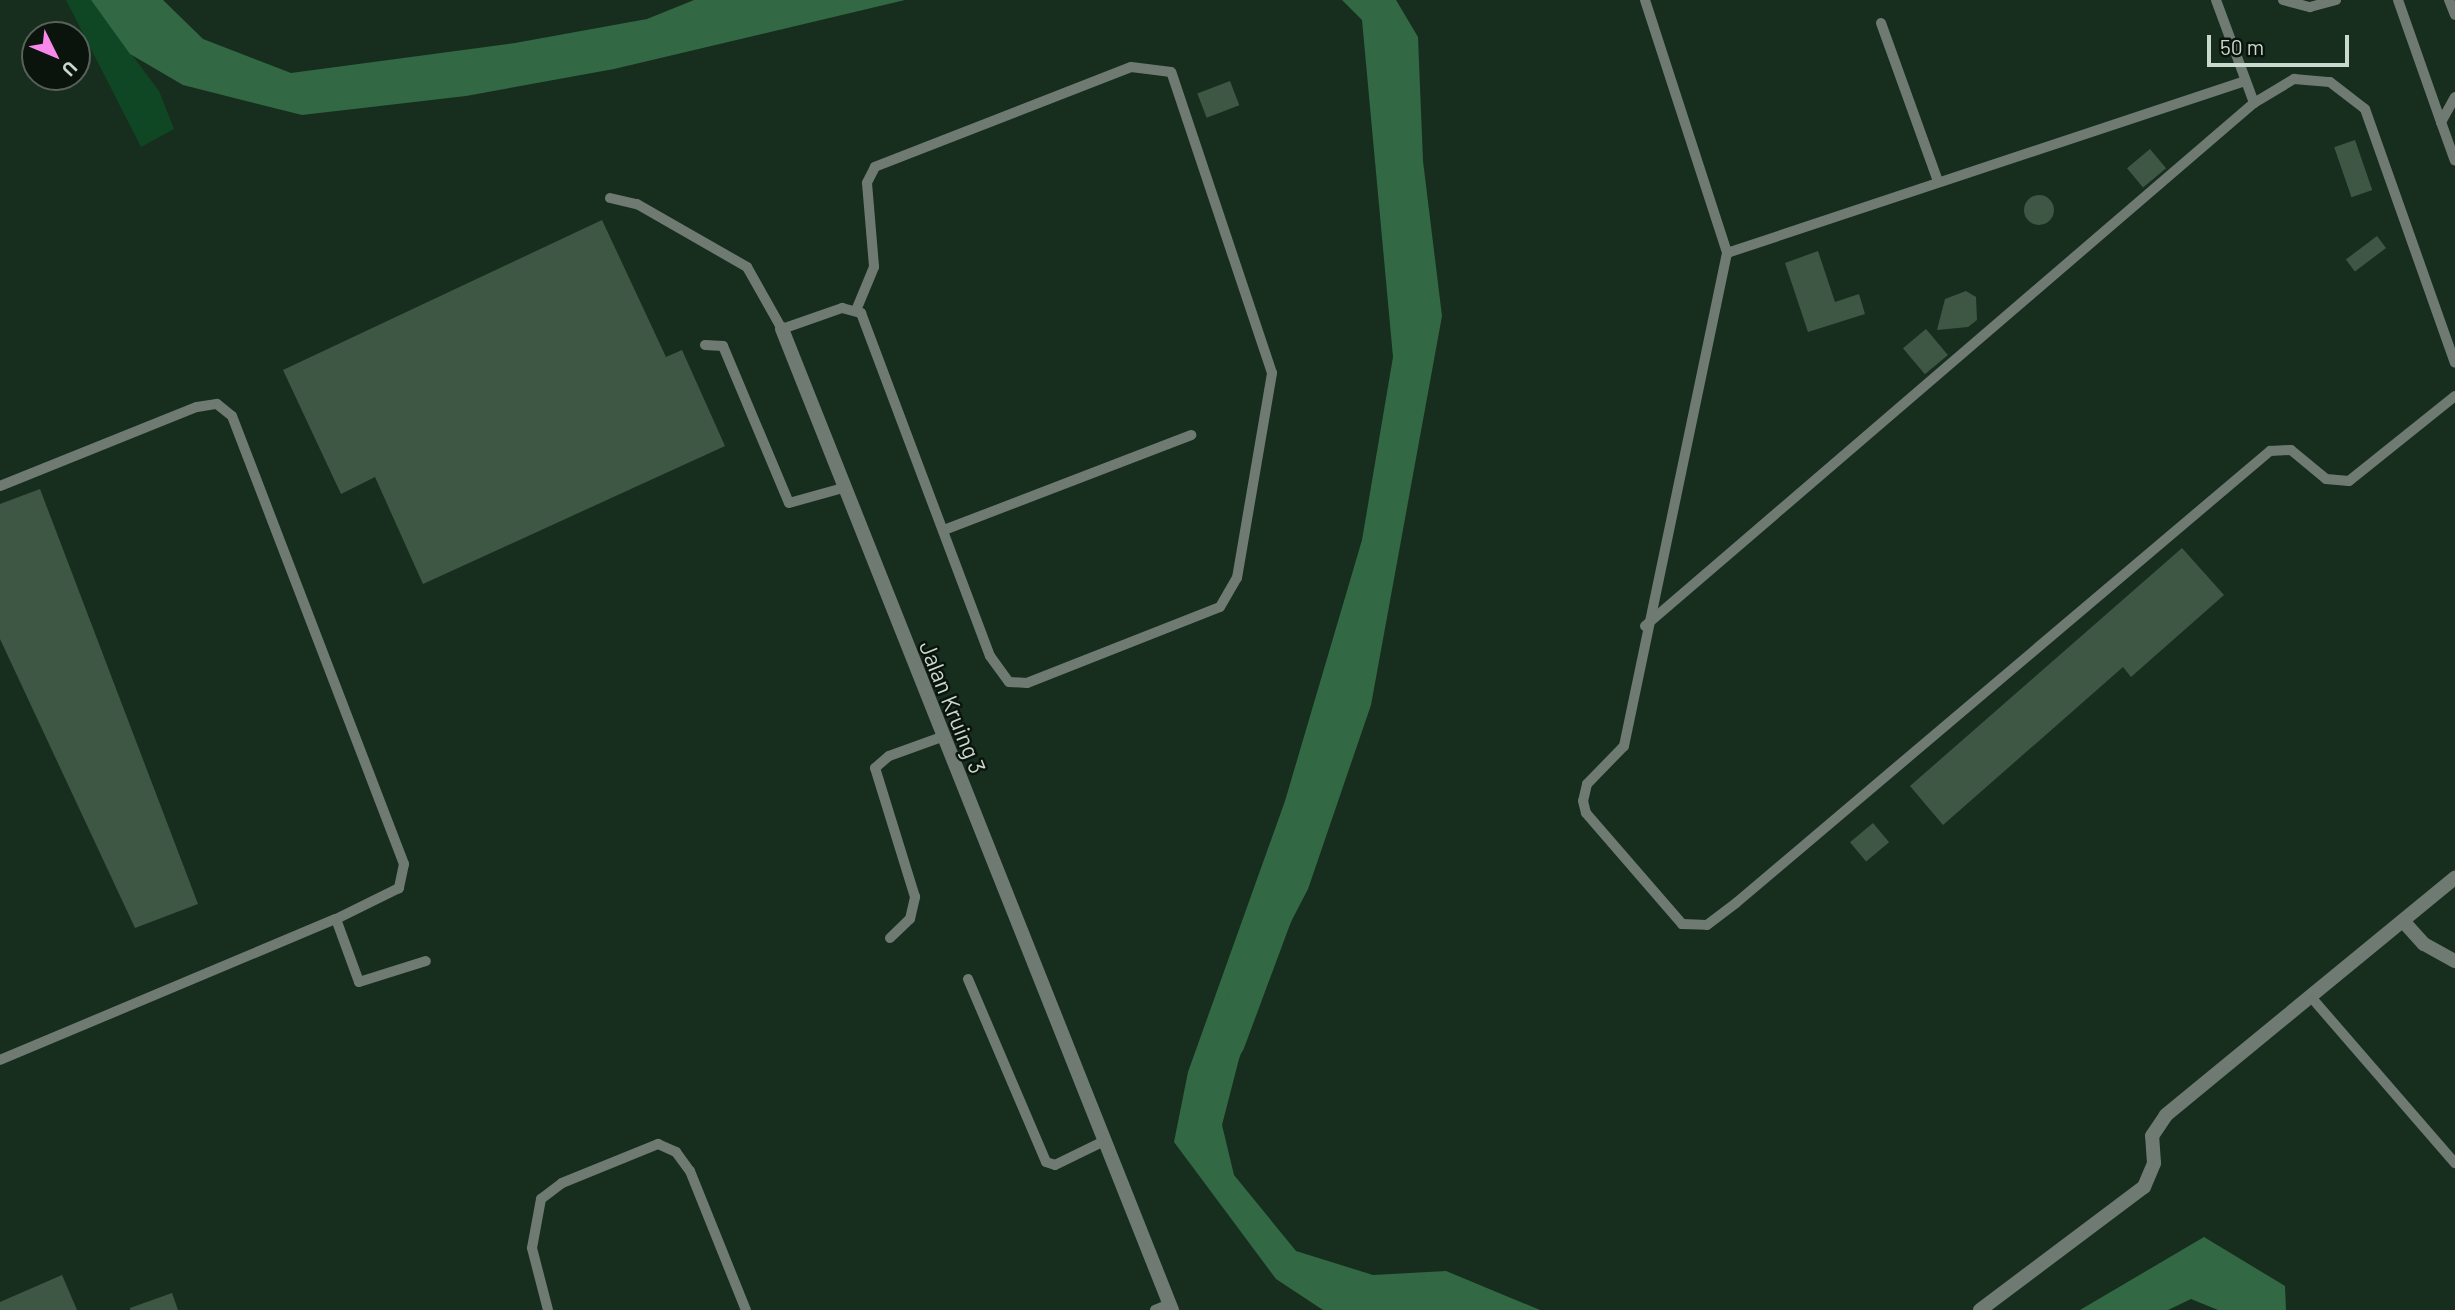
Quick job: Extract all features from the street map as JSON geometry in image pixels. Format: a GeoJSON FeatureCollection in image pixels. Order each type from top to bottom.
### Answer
{"type":"FeatureCollection","features":[{"type":"Feature","properties":{"kind":"street","name":"Jalan Kruing 3"},"geometry":{"type":"LineString","coordinates":[[782,329],[940,738],[1106,1140],[1171,1307]]}},
{"type":"Feature","properties":{"kind":"street"},"geometry":{"type":"LineString","coordinates":[[1980,1310],[2144,1186],[2154,1163],[2152,1136],[2166,1115],[2455,878]]}},
{"type":"Feature","properties":{"kind":"street"},"geometry":{"type":"LineString","coordinates":[[2403,921],[2424,944],[2455,961]]}},
{"type":"Feature","properties":{"kind":"lane"},"geometry":{"type":"LineString","coordinates":[[1645,0],[1727,253],[1645,626],[1624,746],[1587,784],[1584,807],[1665,908],[1682,924],[1702,927],[2262,456],[2283,447],[2326,480],[2349,481],[2455,396]]}},
{"type":"Feature","properties":{"kind":"lane"},"geometry":{"type":"LineString","coordinates":[[2217,0],[2253,103]]}},
{"type":"Feature","properties":{"kind":"lane"},"geometry":{"type":"LineString","coordinates":[[2283,0],[2310,7],[2336,0]]}},
{"type":"Feature","properties":{"kind":"lane"},"geometry":{"type":"LineString","coordinates":[[2399,0],[2455,161]]}},
{"type":"Feature","properties":{"kind":"lane"},"geometry":{"type":"LineString","coordinates":[[2449,0],[2455,15]]}},
{"type":"Feature","properties":{"kind":"lane"},"geometry":{"type":"LineString","coordinates":[[1881,23],[1938,181]]}},
{"type":"Feature","properties":{"kind":"lane"},"geometry":{"type":"LineString","coordinates":[[1131,67],[1171,72],[1269,350],[1271,400],[1237,578],[1207,617],[1015,684],[990,656],[857,308],[874,267],[867,183],[875,167],[1131,67]]}},
{"type":"Feature","properties":{"kind":"lane"},"geometry":{"type":"LineString","coordinates":[[1645,626],[2253,103],[2304,78],[2330,82],[2360,102],[2455,363]]}},
{"type":"Feature","properties":{"kind":"lane"},"geometry":{"type":"LineString","coordinates":[[1727,253],[2245,81]]}},
{"type":"Feature","properties":{"kind":"lane"},"geometry":{"type":"LineString","coordinates":[[2441,122],[2455,97]]}},
{"type":"Feature","properties":{"kind":"lane","name":"Jalan Kruing 3"},"geometry":{"type":"LineString","coordinates":[[610,198],[636,204],[747,267],[782,329]]}},
{"type":"Feature","properties":{"kind":"lane"},"geometry":{"type":"LineString","coordinates":[[782,329],[857,308]]}},
{"type":"Feature","properties":{"kind":"lane"},"geometry":{"type":"LineString","coordinates":[[705,345],[723,346],[789,503],[843,488]]}},
{"type":"Feature","properties":{"kind":"lane"},"geometry":{"type":"LineString","coordinates":[[0,486],[197,407],[217,404],[232,416],[404,864],[399,888],[335,919],[0,1060]]}},
{"type":"Feature","properties":{"kind":"lane"},"geometry":{"type":"LineString","coordinates":[[944,530],[1191,435]]}},
{"type":"Feature","properties":{"kind":"lane"},"geometry":{"type":"LineString","coordinates":[[890,938],[910,919],[915,897],[875,768],[888,756],[940,738]]}},
{"type":"Feature","properties":{"kind":"lane"},"geometry":{"type":"LineString","coordinates":[[335,919],[359,982],[426,961]]}},
{"type":"Feature","properties":{"kind":"lane"},"geometry":{"type":"LineString","coordinates":[[968,979],[1045,1162],[1055,1165],[1106,1140]]}},
{"type":"Feature","properties":{"kind":"lane"},"geometry":{"type":"LineString","coordinates":[[2311,997],[2455,1163]]}},
{"type":"Feature","properties":{"kind":"lane"},"geometry":{"type":"LineString","coordinates":[[548,1310],[532,1248],[541,1199],[562,1183],[658,1144],[677,1152],[690,1171],[746,1310]]}},
{"type":"Feature","properties":{"kind":"lane"},"geometry":{"type":"LineString","coordinates":[[1155,1310],[1171,1307]]}},
{"type":"Feature","properties":{"kind":"shaded area"},"geometry":{"type":"Polygon","coordinates":[[[66,0],[91,0],[159,91],[174,129],[141,147],[91,49],[91,21],[77,21],[66,0]]]}},
{"type":"Feature","properties":{"kind":"shaded area"},"geometry":{"type":"Polygon","coordinates":[[[91,0],[163,0],[203,39],[291,73],[515,43],[647,19],[694,0],[905,0],[614,69],[466,96],[302,115],[183,85],[130,54],[91,0]]]}},
{"type":"Feature","properties":{"kind":"shaded area"},"geometry":{"type":"Polygon","coordinates":[[[1342,0],[1396,0],[1418,37],[1423,161],[1442,316],[1371,705],[1308,889],[1280,943],[1239,1059],[1222,1125],[1234,1175],[1296,1251],[1373,1275],[1446,1271],[1540,1310],[1323,1310],[1276,1279],[1174,1142],[1188,1072],[1285,801],[1362,540],[1393,357],[1362,20],[1342,0]]]}},
{"type":"Feature","properties":{"kind":"shaded area"},"geometry":{"type":"Polygon","coordinates":[[[2204,1237],[2285,1286],[2286,1310],[2218,1310],[2191,1299],[2168,1310],[2080,1310],[2204,1237]]]}},
{"type":"Feature","properties":{"kind":"building"},"geometry":{"type":"Polygon","coordinates":[[[1230,81],[1239,105],[1207,118],[1197,94],[1230,81]]]}},
{"type":"Feature","properties":{"kind":"building"},"geometry":{"type":"Polygon","coordinates":[[[2355,140],[2372,190],[2351,197],[2334,147],[2355,140]]]}},
{"type":"Feature","properties":{"kind":"building"},"geometry":{"type":"Polygon","coordinates":[[[2150,149],[2166,168],[2143,187],[2127,168],[2150,149]]]}},
{"type":"Feature","properties":{"kind":"building"},"geometry":{"type":"Polygon","coordinates":[[[2039,195],[2050,199],[2054,210],[2050,221],[2039,225],[2028,221],[2024,210],[2028,199],[2039,195]]]}},
{"type":"Feature","properties":{"kind":"building"},"geometry":{"type":"Polygon","coordinates":[[[602,220],[666,357],[682,350],[725,446],[423,584],[375,477],[341,494],[283,370],[602,220]]]}},
{"type":"Feature","properties":{"kind":"building"},"geometry":{"type":"Polygon","coordinates":[[[2377,236],[2386,248],[2355,271],[2346,259],[2377,236]]]}},
{"type":"Feature","properties":{"kind":"building"},"geometry":{"type":"Polygon","coordinates":[[[1818,251],[1835,302],[1859,294],[1865,314],[1808,332],[1785,263],[1818,251]]]}},
{"type":"Feature","properties":{"kind":"building"},"geometry":{"type":"Polygon","coordinates":[[[1966,291],[1976,297],[1977,320],[1968,327],[1937,330],[1945,299],[1966,291]]]}},
{"type":"Feature","properties":{"kind":"building"},"geometry":{"type":"Polygon","coordinates":[[[1926,329],[1948,355],[1925,374],[1903,348],[1926,329]]]}},
{"type":"Feature","properties":{"kind":"building"},"geometry":{"type":"Polygon","coordinates":[[[40,489],[198,904],[135,928],[0,639],[0,504],[40,489]]]}},
{"type":"Feature","properties":{"kind":"building"},"geometry":{"type":"Polygon","coordinates":[[[2182,548],[2224,595],[2131,677],[2123,667],[1943,825],[1910,786],[2182,548]]]}},
{"type":"Feature","properties":{"kind":"building"},"geometry":{"type":"Polygon","coordinates":[[[1873,823],[1889,842],[1866,861],[1850,842],[1873,823]]]}},
{"type":"Feature","properties":{"kind":"building"},"geometry":{"type":"Polygon","coordinates":[[[62,1275],[77,1310],[0,1310],[0,1302],[62,1275]]]}},
{"type":"Feature","properties":{"kind":"building"},"geometry":{"type":"Polygon","coordinates":[[[172,1293],[178,1310],[130,1310],[130,1308],[172,1293]]]}},
{"type":"Feature","properties":{"kind":"waterway"},"geometry":{"type":"LineString","coordinates":[[333,91],[447,80]]}},
{"type":"Feature","properties":{"kind":"waterway"},"geometry":{"type":"LineString","coordinates":[[1228,1042],[1342,735]]}}]}
